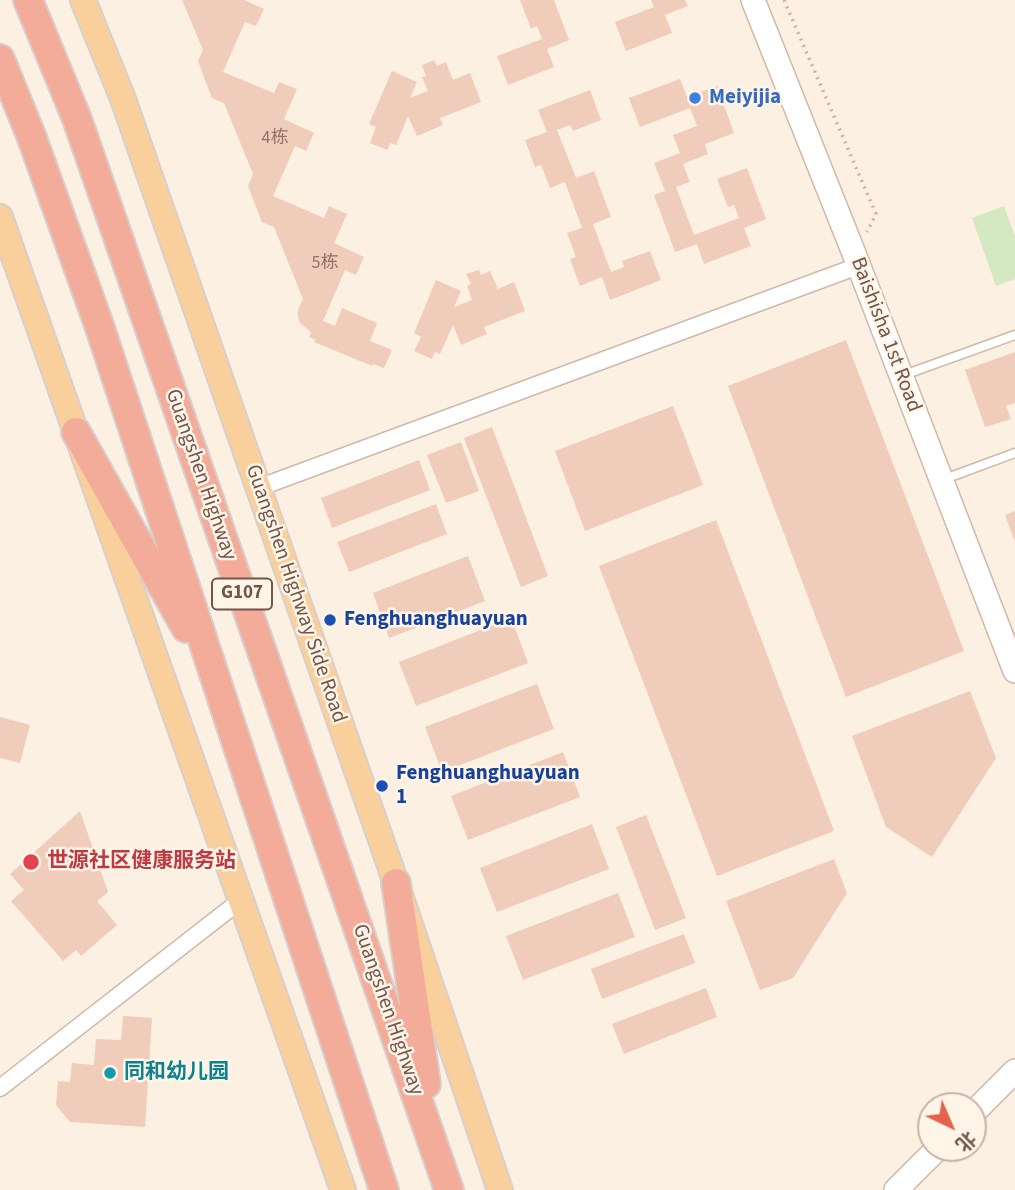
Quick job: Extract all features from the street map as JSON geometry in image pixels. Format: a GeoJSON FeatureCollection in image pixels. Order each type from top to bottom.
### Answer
{"type":"FeatureCollection","features":[{"type":"Feature","properties":{"kind":"highway","name":"Guangshen Highway"},"geometry":{"type":"LineString","coordinates":[[28,0],[77,119],[449,1190]]}},
{"type":"Feature","properties":{"kind":"highway","name":"G107"},"geometry":{"type":"LineString","coordinates":[[0,59],[32,138],[99,325],[384,1190]]}},
{"type":"Feature","properties":{"kind":"highway"},"geometry":{"type":"LineString","coordinates":[[76,432],[217,682]]}},
{"type":"Feature","properties":{"kind":"highway"},"geometry":{"type":"LineString","coordinates":[[396,883],[436,1149]]}},
{"type":"Feature","properties":{"kind":"main road","name":"Guangshen Highway Side Road"},"geometry":{"type":"LineString","coordinates":[[83,0],[123,99],[500,1190]]}},
{"type":"Feature","properties":{"kind":"main road"},"geometry":{"type":"LineString","coordinates":[[0,218],[343,1190]]}},
{"type":"Feature","properties":{"kind":"street","name":"Baishisha 1st Road"},"geometry":{"type":"LineString","coordinates":[[753,0],[1015,671]]}},
{"type":"Feature","properties":{"kind":"street"},"geometry":{"type":"LineString","coordinates":[[258,488],[857,261]]}},
{"type":"Feature","properties":{"kind":"street"},"geometry":{"type":"LineString","coordinates":[[0,1088],[241,900]]}},
{"type":"Feature","properties":{"kind":"street"},"geometry":{"type":"LineString","coordinates":[[987,1099],[1015,1071]]}},
{"type":"Feature","properties":{"kind":"street"},"geometry":{"type":"LineString","coordinates":[[896,1190],[924,1162]]}},
{"type":"Feature","properties":{"kind":"lane"},"geometry":{"type":"LineString","coordinates":[[901,376],[1015,335]]}},
{"type":"Feature","properties":{"kind":"lane"},"geometry":{"type":"LineString","coordinates":[[942,480],[1015,453]]}},
{"type":"Feature","properties":{"kind":"path"},"geometry":{"type":"LineString","coordinates":[[784,0],[876,214],[857,261]]}},
{"type":"Feature","properties":{"kind":"green space"},"geometry":{"type":"Polygon","coordinates":[[[1004,206],[1015,236],[1015,279],[996,286],[972,218],[1004,206]]]}},
{"type":"Feature","properties":{"kind":"building"},"geometry":{"type":"Polygon","coordinates":[[[182,0],[244,0],[264,9],[256,26],[245,22],[223,72],[274,93],[279,82],[297,89],[284,119],[314,133],[306,151],[295,146],[273,196],[324,218],[329,206],[347,214],[334,243],[364,257],[356,275],[345,270],[323,321],[335,326],[342,308],[377,323],[370,341],[392,350],[384,368],[373,364],[372,366],[314,342],[316,340],[309,337],[311,332],[300,323],[298,310],[303,299],[274,227],[262,222],[248,186],[253,174],[224,103],[212,98],[198,61],[203,50],[182,0]]]}},
{"type":"Feature","properties":{"kind":"building"},"geometry":{"type":"Polygon","coordinates":[[[520,0],[554,0],[569,40],[547,49],[554,67],[508,85],[497,56],[542,39],[537,26],[531,29],[520,0]]]}},
{"type":"Feature","properties":{"kind":"building"},"geometry":{"type":"Polygon","coordinates":[[[651,0],[685,0],[688,6],[665,15],[672,33],[626,51],[615,22],[654,7],[651,0]]]}},
{"type":"Feature","properties":{"kind":"building"},"geometry":{"type":"Polygon","coordinates":[[[434,60],[437,66],[446,62],[453,80],[470,73],[481,102],[440,118],[443,125],[417,136],[408,116],[396,145],[390,143],[388,150],[370,143],[376,127],[369,124],[392,71],[417,82],[410,98],[428,91],[422,77],[426,76],[422,65],[434,60]]]}},
{"type":"Feature","properties":{"kind":"building"},"geometry":{"type":"Polygon","coordinates":[[[680,79],[687,97],[717,86],[734,133],[705,144],[708,154],[683,164],[690,182],[676,187],[694,235],[739,218],[734,205],[728,207],[717,179],[747,168],[766,219],[744,228],[751,246],[704,264],[697,244],[675,252],[654,195],[665,191],[654,163],[680,153],[673,135],[697,126],[690,108],[640,127],[629,98],[680,79]]]}},
{"type":"Feature","properties":{"kind":"building"},"geometry":{"type":"Polygon","coordinates":[[[590,90],[601,120],[573,131],[570,125],[557,130],[576,178],[594,171],[611,217],[593,224],[611,272],[624,267],[622,261],[650,251],[661,280],[610,300],[602,277],[580,286],[570,259],[576,257],[567,233],[582,228],[565,182],[550,188],[541,165],[535,167],[525,140],[547,132],[538,110],[590,90]]]}},
{"type":"Feature","properties":{"kind":"building"},"geometry":{"type":"Polygon","coordinates":[[[479,270],[481,275],[490,271],[498,289],[514,282],[525,311],[484,327],[487,334],[461,345],[453,325],[440,354],[435,352],[432,359],[414,351],[421,337],[414,333],[436,280],[461,291],[454,307],[472,300],[467,286],[471,284],[466,274],[479,270]]]}},
{"type":"Feature","properties":{"kind":"building"},"geometry":{"type":"Polygon","coordinates":[[[846,340],[964,651],[846,697],[728,386],[846,340]]]}},
{"type":"Feature","properties":{"kind":"building"},"geometry":{"type":"Polygon","coordinates":[[[1015,352],[1015,403],[1006,406],[1011,419],[985,427],[965,370],[1015,352]]]}},
{"type":"Feature","properties":{"kind":"building"},"geometry":{"type":"Polygon","coordinates":[[[673,406],[703,485],[585,531],[555,451],[673,406]]]}},
{"type":"Feature","properties":{"kind":"building"},"geometry":{"type":"Polygon","coordinates":[[[492,427],[548,576],[521,587],[464,438],[492,427]]]}},
{"type":"Feature","properties":{"kind":"building"},"geometry":{"type":"Polygon","coordinates":[[[461,442],[479,491],[446,503],[427,455],[461,442]]]}},
{"type":"Feature","properties":{"kind":"building"},"geometry":{"type":"Polygon","coordinates":[[[419,460],[430,490],[332,528],[321,498],[419,460]]]}},
{"type":"Feature","properties":{"kind":"building"},"geometry":{"type":"Polygon","coordinates":[[[436,504],[447,534],[349,572],[337,542],[436,504]]]}},
{"type":"Feature","properties":{"kind":"building"},"geometry":{"type":"Polygon","coordinates":[[[1015,511],[1015,542],[1005,515],[1015,511]]]}},
{"type":"Feature","properties":{"kind":"building"},"geometry":{"type":"Polygon","coordinates":[[[716,520],[834,831],[717,876],[599,566],[716,520]]]}},
{"type":"Feature","properties":{"kind":"building"},"geometry":{"type":"Polygon","coordinates":[[[468,556],[485,601],[389,638],[373,593],[468,556]]]}},
{"type":"Feature","properties":{"kind":"building"},"geometry":{"type":"Polygon","coordinates":[[[511,618],[528,663],[416,706],[399,662],[511,618]]]}},
{"type":"Feature","properties":{"kind":"building"},"geometry":{"type":"Polygon","coordinates":[[[537,684],[554,729],[442,772],[425,727],[537,684]]]}},
{"type":"Feature","properties":{"kind":"building"},"geometry":{"type":"Polygon","coordinates":[[[970,691],[996,758],[932,857],[886,827],[852,736],[970,691]]]}},
{"type":"Feature","properties":{"kind":"building"},"geometry":{"type":"Polygon","coordinates":[[[0,717],[30,725],[20,763],[0,758],[0,717]]]}},
{"type":"Feature","properties":{"kind":"building"},"geometry":{"type":"Polygon","coordinates":[[[563,752],[580,797],[468,840],[451,796],[563,752]]]}},
{"type":"Feature","properties":{"kind":"building"},"geometry":{"type":"Polygon","coordinates":[[[80,811],[108,892],[97,901],[117,925],[81,956],[76,950],[63,961],[11,901],[24,890],[10,874],[80,811]]]}},
{"type":"Feature","properties":{"kind":"building"},"geometry":{"type":"Polygon","coordinates":[[[646,815],[686,918],[655,930],[616,827],[646,815]]]}},
{"type":"Feature","properties":{"kind":"building"},"geometry":{"type":"Polygon","coordinates":[[[592,824],[609,869],[497,912],[480,868],[592,824]]]}},
{"type":"Feature","properties":{"kind":"building"},"geometry":{"type":"Polygon","coordinates":[[[834,859],[847,893],[793,978],[760,990],[726,901],[834,859]]]}},
{"type":"Feature","properties":{"kind":"building"},"geometry":{"type":"Polygon","coordinates":[[[618,893],[635,937],[523,980],[506,936],[618,893]]]}},
{"type":"Feature","properties":{"kind":"building"},"geometry":{"type":"Polygon","coordinates":[[[684,934],[695,963],[602,999],[591,969],[684,934]]]}},
{"type":"Feature","properties":{"kind":"building"},"geometry":{"type":"Polygon","coordinates":[[[706,988],[717,1017],[624,1054],[612,1024],[706,988]]]}},
{"type":"Feature","properties":{"kind":"building","name":"同和幼儿园"},"geometry":{"type":"Polygon","coordinates":[[[123,1016],[152,1018],[145,1127],[70,1122],[56,1105],[58,1081],[70,1082],[72,1063],[94,1065],[96,1039],[121,1040],[123,1016]]]}},
{"type":"Feature","properties":{"kind":"place","name":"Meiyijia"},"geometry":{"type":"Point","coordinates":[695,98]}},
{"type":"Feature","properties":{"kind":"place","name":"Fenghuanghuayuan"},"geometry":{"type":"Point","coordinates":[330,620]}},
{"type":"Feature","properties":{"kind":"place","name":"Fenghuanghuayuan 1"},"geometry":{"type":"Point","coordinates":[382,786]}},
{"type":"Feature","properties":{"kind":"place","name":"世源社区健康服务站"},"geometry":{"type":"Point","coordinates":[31,862]}},
{"type":"Feature","properties":{"kind":"place","name":"同和幼儿园"},"geometry":{"type":"Point","coordinates":[110,1073]}}]}
